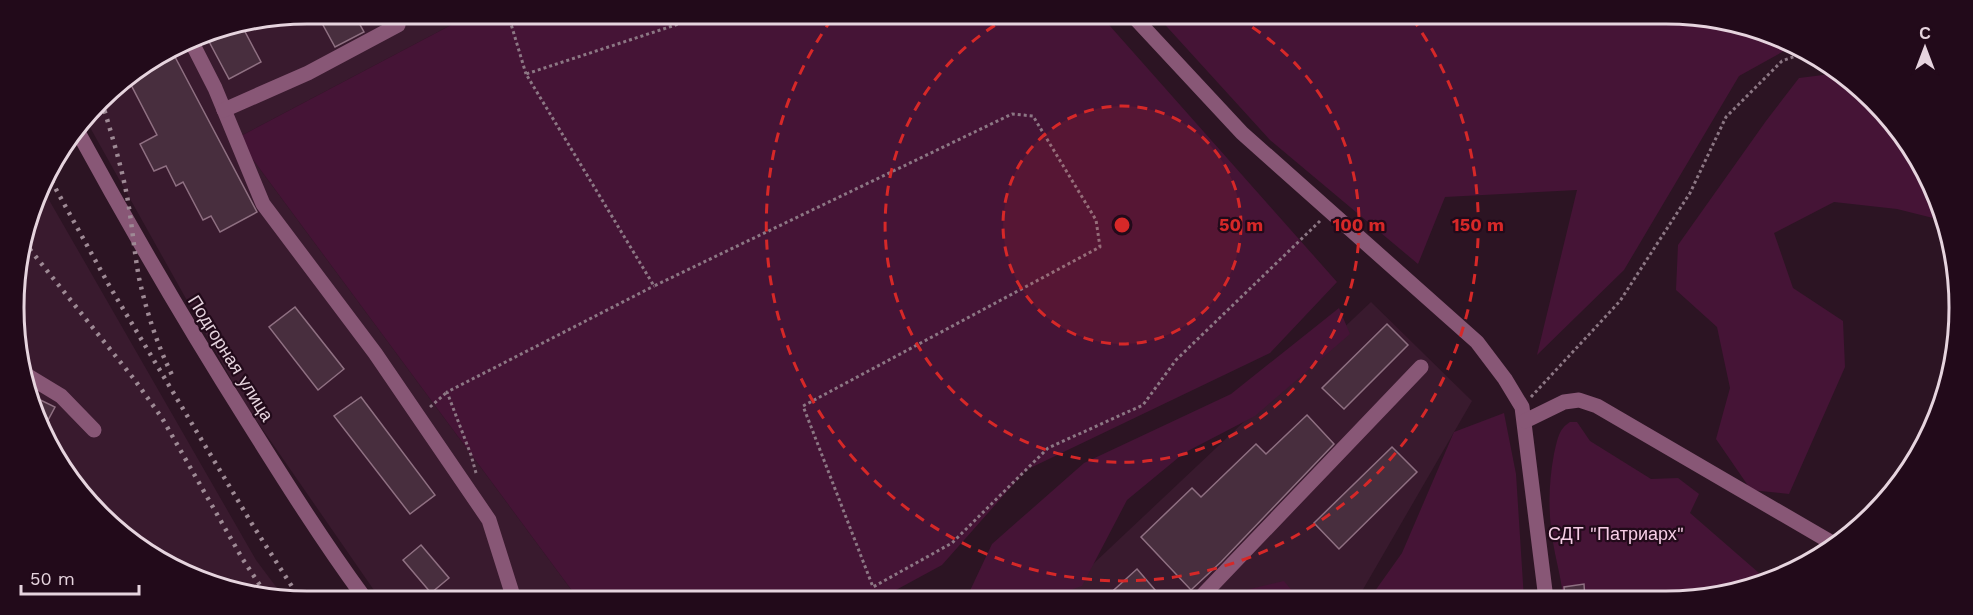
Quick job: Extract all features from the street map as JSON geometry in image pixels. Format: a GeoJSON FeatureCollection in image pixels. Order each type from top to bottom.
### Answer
{"type":"FeatureCollection","features":[{"type":"Feature","properties":{"kind":"street"},"geometry":{"type":"LineString","coordinates":[[224,110],[308,73],[397,24]]}},
{"type":"Feature","properties":{"kind":"street"},"geometry":{"type":"LineString","coordinates":[[1141,24],[1242,133],[1477,342],[1505,379],[1523,414],[1545,591]]}},
{"type":"Feature","properties":{"kind":"street"},"geometry":{"type":"LineString","coordinates":[[195,48],[215,88],[263,204],[375,353],[489,520],[511,591]]}},
{"type":"Feature","properties":{"kind":"street","name":"Подгорная улица"},"geometry":{"type":"LineString","coordinates":[[81,138],[194,336],[320,536],[359,591]]}},
{"type":"Feature","properties":{"kind":"street"},"geometry":{"type":"LineString","coordinates":[[1207,591],[1421,367]]}},
{"type":"Feature","properties":{"kind":"street"},"geometry":{"type":"LineString","coordinates":[[34,379],[61,396],[94,430]]}},
{"type":"Feature","properties":{"kind":"street"},"geometry":{"type":"LineString","coordinates":[[1523,414],[1579,400],[1597,406],[1827,540]]}},
{"type":"Feature","properties":{"kind":"path"},"geometry":{"type":"LineString","coordinates":[[511,24],[526,74],[654,286]]}},
{"type":"Feature","properties":{"kind":"path"},"geometry":{"type":"LineString","coordinates":[[526,74],[679,24]]}},
{"type":"Feature","properties":{"kind":"path"},"geometry":{"type":"LineString","coordinates":[[1523,414],[1620,301],[1690,194],[1726,117],[1782,62],[1796,56]]}},
{"type":"Feature","properties":{"kind":"path"},"geometry":{"type":"LineString","coordinates":[[418,417],[447,392],[654,286],[1012,114],[1033,117],[1096,220],[1100,247],[803,406],[873,586],[952,543],[1048,448],[1143,405],[1176,360],[1330,212]]}},
{"type":"Feature","properties":{"kind":"path"},"geometry":{"type":"LineString","coordinates":[[447,392],[477,477]]}},
{"type":"Feature","properties":{"kind":"shaded area"},"geometry":{"type":"Polygon","coordinates":[[[453,24],[237,138],[572,591],[375,591],[245,404],[90,127],[121,94],[150,72],[182,53],[216,39],[270,26],[453,24]]]}},
{"type":"Feature","properties":{"kind":"shaded area"},"geometry":{"type":"Polygon","coordinates":[[[47,196],[256,560],[278,589],[252,586],[216,576],[166,553],[135,532],[107,508],[83,480],[62,449],[39,399],[26,345],[24,308],[26,270],[39,216],[47,196]]]}},
{"type":"Feature","properties":{"kind":"shaded area"},"geometry":{"type":"Polygon","coordinates":[[[1371,302],[1472,401],[1362,591],[1064,591],[1371,302]]]}},
{"type":"Feature","properties":{"kind":"green space"},"geometry":{"type":"Polygon","coordinates":[[[453,24],[1108,24],[1337,282],[1270,353],[1026,470],[942,565],[894,591],[572,591],[237,138],[453,24]]]}},
{"type":"Feature","properties":{"kind":"green space"},"geometry":{"type":"Polygon","coordinates":[[[1164,24],[1666,24],[1721,29],[1757,39],[1785,50],[1739,76],[1624,270],[1537,355],[1577,190],[1445,197],[1418,264],[1270,140],[1164,24]]]}},
{"type":"Feature","properties":{"kind":"green space"},"geometry":{"type":"Polygon","coordinates":[[[1826,75],[1866,107],[1890,135],[1911,166],[1935,218],[1897,209],[1834,202],[1774,233],[1793,288],[1843,321],[1845,367],[1789,494],[1751,490],[1716,439],[1730,388],[1717,327],[1676,290],[1678,245],[1799,78],[1826,75]]]}},
{"type":"Feature","properties":{"kind":"green space"},"geometry":{"type":"Polygon","coordinates":[[[1339,308],[1350,334],[1255,416],[1184,453],[1127,500],[1082,586],[1067,591],[970,591],[992,544],[1084,463],[1231,394],[1339,308]]]}},
{"type":"Feature","properties":{"kind":"green space"},"geometry":{"type":"Polygon","coordinates":[[[1504,413],[1516,474],[1523,591],[1375,591],[1402,553],[1454,432],[1504,413]]]}},
{"type":"Feature","properties":{"kind":"green space","name":"СДТ \"Патриарх\""},"geometry":{"type":"Polygon","coordinates":[[[1570,422],[1577,422],[1590,441],[1651,479],[1678,478],[1699,494],[1690,513],[1761,574],[1703,589],[1562,591],[1552,536],[1550,489],[1557,440],[1570,422]]]}},
{"type":"Feature","properties":{"kind":"green space"},"geometry":{"type":"Polygon","coordinates":[[[1284,581],[1292,591],[1242,591],[1284,581]]]}},
{"type":"Feature","properties":{"kind":"building"},"geometry":{"type":"Polygon","coordinates":[[[322,24],[360,24],[364,32],[335,47],[322,24]]]}},
{"type":"Feature","properties":{"kind":"building"},"geometry":{"type":"Polygon","coordinates":[[[245,31],[261,62],[229,79],[209,42],[245,31]]]}},
{"type":"Feature","properties":{"kind":"building"},"geometry":{"type":"Polygon","coordinates":[[[175,57],[257,212],[220,232],[211,216],[203,220],[183,182],[176,186],[166,166],[154,171],[140,144],[157,135],[131,86],[175,57]]]}},
{"type":"Feature","properties":{"kind":"building"},"geometry":{"type":"Polygon","coordinates":[[[295,307],[344,369],[318,390],[269,327],[295,307]]]}},
{"type":"Feature","properties":{"kind":"building"},"geometry":{"type":"Polygon","coordinates":[[[1387,324],[1408,345],[1344,409],[1322,388],[1387,324]]]}},
{"type":"Feature","properties":{"kind":"building"},"geometry":{"type":"Polygon","coordinates":[[[361,397],[435,495],[410,514],[334,416],[361,397]]]}},
{"type":"Feature","properties":{"kind":"building"},"geometry":{"type":"Polygon","coordinates":[[[39,399],[55,407],[48,420],[39,399]]]}},
{"type":"Feature","properties":{"kind":"building"},"geometry":{"type":"Polygon","coordinates":[[[1307,415],[1334,444],[1221,562],[1191,590],[1141,537],[1192,488],[1201,497],[1256,444],[1266,454],[1307,415]]]}},
{"type":"Feature","properties":{"kind":"building"},"geometry":{"type":"Polygon","coordinates":[[[1392,447],[1417,472],[1339,549],[1314,523],[1392,447]]]}},
{"type":"Feature","properties":{"kind":"building"},"geometry":{"type":"Polygon","coordinates":[[[421,545],[449,578],[433,591],[429,591],[403,560],[421,545]]]}},
{"type":"Feature","properties":{"kind":"building"},"geometry":{"type":"Polygon","coordinates":[[[1137,569],[1156,591],[1113,591],[1137,569]]]}},
{"type":"Feature","properties":{"kind":"building"},"geometry":{"type":"Polygon","coordinates":[[[1584,584],[1584,591],[1564,591],[1564,587],[1584,584]]]}},
{"type":"Feature","properties":{"kind":"railway"},"geometry":{"type":"LineString","coordinates":[[104,110],[125,184],[142,291],[158,342],[174,379]]}},
{"type":"Feature","properties":{"kind":"railway"},"geometry":{"type":"LineString","coordinates":[[53,183],[110,287],[294,590]]}},
{"type":"Feature","properties":{"kind":"railway"},"geometry":{"type":"LineString","coordinates":[[30,249],[134,379],[162,418],[242,558],[261,588]]}}]}
